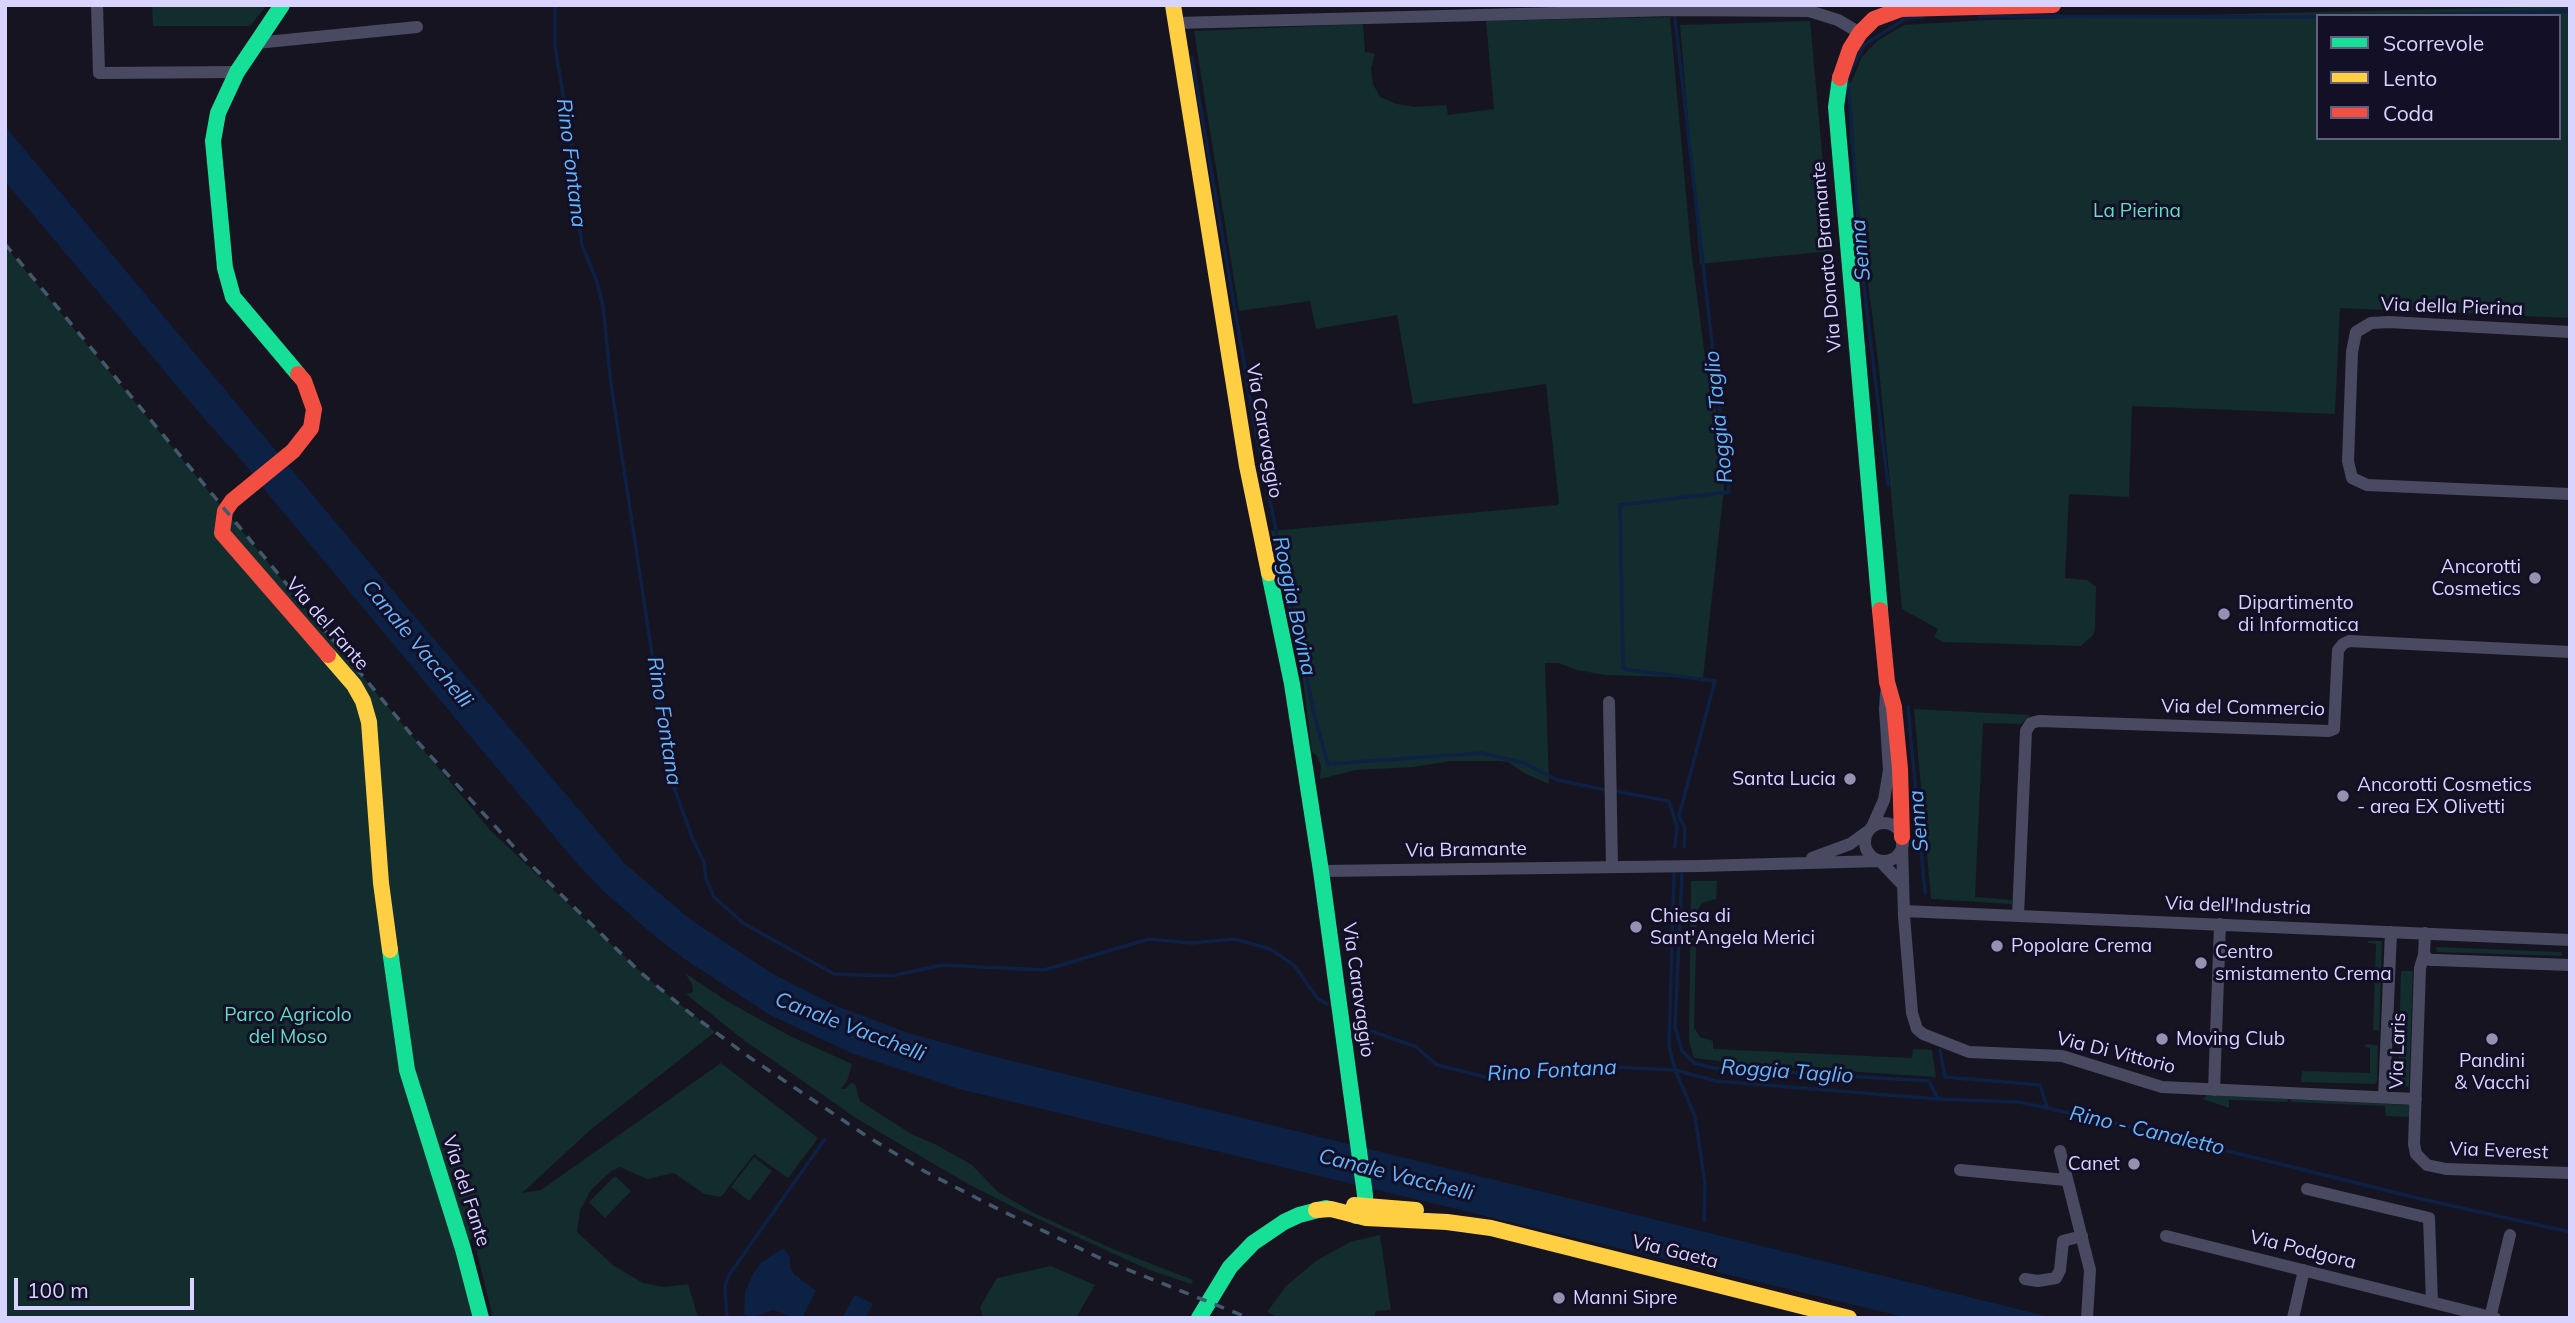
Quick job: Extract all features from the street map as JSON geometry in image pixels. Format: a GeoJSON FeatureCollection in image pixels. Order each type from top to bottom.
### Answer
{"type":"FeatureCollection","features":[{"type":"Feature","properties":{"kind":"street"},"geometry":{"type":"LineString","coordinates":[[97,5],[99,73],[237,72]]}},
{"type":"Feature","properties":{"kind":"street","name":"Via del Fante"},"geometry":{"type":"LineString","coordinates":[[282,5],[237,72],[218,113],[213,141],[225,268],[233,297],[304,381],[314,409],[311,428],[291,454],[225,510],[222,533],[354,685],[363,701],[369,722],[381,883],[407,1070],[463,1249],[481,1318]]}},
{"type":"Feature","properties":{"kind":"street","name":"Via Caravaggio"},"geometry":{"type":"LineString","coordinates":[[1173,5],[1247,466],[1292,684],[1321,871],[1359,1149],[1364,1205]]}},
{"type":"Feature","properties":{"kind":"street","name":"Via Donato Bramante"},"geometry":{"type":"LineString","coordinates":[[1902,840],[1899,760],[1894,707],[1888,682],[1836,107],[1842,70],[1860,33],[1874,19],[1901,9],[2053,5]]}},
{"type":"Feature","properties":{"kind":"street"},"geometry":{"type":"LineString","coordinates":[[1176,23],[1689,10],[1809,11],[1838,20],[1860,33]]}},
{"type":"Feature","properties":{"kind":"street"},"geometry":{"type":"LineString","coordinates":[[256,43],[417,27]]}},
{"type":"Feature","properties":{"kind":"street","name":"Via della Pierina"},"geometry":{"type":"LineString","coordinates":[[2570,332],[2371,323],[2356,332],[2352,352],[2348,461],[2353,478],[2367,485],[2570,495]]}},
{"type":"Feature","properties":{"kind":"street","name":"Via del Commercio"},"geometry":{"type":"LineString","coordinates":[[2018,916],[2026,731],[2031,723],[2329,731],[2334,729],[2337,657],[2343,643],[2349,641],[2570,652]]}},
{"type":"Feature","properties":{"kind":"street","name":"Via Donato Bramante"},"geometry":{"type":"LineString","coordinates":[[1870,829],[1884,800],[1889,771],[1885,709],[1888,682]]}},
{"type":"Feature","properties":{"kind":"street"},"geometry":{"type":"LineString","coordinates":[[1609,702],[1612,867]]}},
{"type":"Feature","properties":{"kind":"street"},"geometry":{"type":"LineString","coordinates":[[1880,860],[1893,858],[1901,849],[1899,832],[1890,824],[1878,824],[1870,829],[1866,836],[1866,849],[1902,884]]}},
{"type":"Feature","properties":{"kind":"street","name":"Via Bramante"},"geometry":{"type":"LineString","coordinates":[[1795,863],[1850,844],[1870,829]]}},
{"type":"Feature","properties":{"kind":"street","name":"Via Di Vittorio"},"geometry":{"type":"LineString","coordinates":[[1902,840],[1902,884],[1912,1013],[1917,1029],[1923,1034],[1969,1052],[2062,1056],[2162,1087],[2416,1099]]}},
{"type":"Feature","properties":{"kind":"street","name":"Via Bramante"},"geometry":{"type":"LineString","coordinates":[[1321,871],[1880,860]]}},
{"type":"Feature","properties":{"kind":"street","name":"Via dell'Industria"},"geometry":{"type":"LineString","coordinates":[[1904,911],[2570,940]]}},
{"type":"Feature","properties":{"kind":"street"},"geometry":{"type":"LineString","coordinates":[[2214,1090],[2220,925]]}},
{"type":"Feature","properties":{"kind":"street","name":"Via Laris"},"geometry":{"type":"LineString","coordinates":[[2384,1097],[2391,932]]}},
{"type":"Feature","properties":{"kind":"street","name":"Via Laris"},"geometry":{"type":"LineString","coordinates":[[2425,933],[2424,955],[2420,968],[2416,1154],[2427,1165]]}},
{"type":"Feature","properties":{"kind":"street"},"geometry":{"type":"LineString","coordinates":[[2424,955],[2430,960],[2570,965]]}},
{"type":"Feature","properties":{"kind":"street"},"geometry":{"type":"LineString","coordinates":[[2060,1151],[2090,1269],[2088,1318]]}},
{"type":"Feature","properties":{"kind":"street","name":"Via Everest"},"geometry":{"type":"LineString","coordinates":[[2427,1165],[2446,1169],[2570,1173]]}},
{"type":"Feature","properties":{"kind":"street"},"geometry":{"type":"LineString","coordinates":[[1960,1170],[2066,1180]]}},
{"type":"Feature","properties":{"kind":"street"},"geometry":{"type":"LineString","coordinates":[[2306,1189],[2429,1218],[2432,1302]]}},
{"type":"Feature","properties":{"kind":"street"},"geometry":{"type":"LineString","coordinates":[[1199,1318],[1222,1278],[1253,1243],[1284,1222],[1317,1210],[1364,1205]]}},
{"type":"Feature","properties":{"kind":"street","name":"Via Gaeta"},"geometry":{"type":"LineString","coordinates":[[1364,1205],[1491,1228]]}},
{"type":"Feature","properties":{"kind":"street","name":"Via Gaeta"},"geometry":{"type":"LineString","coordinates":[[1364,1205],[1437,1214],[1849,1318]]}},
{"type":"Feature","properties":{"kind":"street"},"geometry":{"type":"LineString","coordinates":[[2492,1317],[2510,1235]]}},
{"type":"Feature","properties":{"kind":"street"},"geometry":{"type":"LineString","coordinates":[[2025,1279],[2050,1281],[2056,1278],[2060,1270],[2063,1241],[2082,1236]]}},
{"type":"Feature","properties":{"kind":"street","name":"Via Podgora"},"geometry":{"type":"LineString","coordinates":[[2166,1236],[2492,1317]]}},
{"type":"Feature","properties":{"kind":"street"},"geometry":{"type":"LineString","coordinates":[[2293,1318],[2304,1270]]}},
{"type":"Feature","properties":{"kind":"green space"},"geometry":{"type":"Polygon","coordinates":[[[152,5],[267,5],[250,26],[153,26],[152,5]]]}},
{"type":"Feature","properties":{"kind":"green space","name":"La Pierina"},"geometry":{"type":"Polygon","coordinates":[[[2570,6],[2570,318],[2340,308],[2335,414],[2132,406],[2129,497],[2069,494],[2065,578],[2087,580],[2096,587],[2093,635],[2081,646],[1943,642],[1934,637],[1938,629],[1902,609],[1879,369],[1850,140],[1850,85],[1862,57],[1877,41],[1904,25],[1986,20],[2570,6]]]}},
{"type":"Feature","properties":{"kind":"green space"},"geometry":{"type":"Polygon","coordinates":[[[1670,17],[1691,249],[1707,373],[1720,428],[1724,488],[1703,678],[1605,675],[1558,663],[1545,663],[1549,784],[1508,762],[1498,761],[1451,761],[1413,767],[1356,770],[1320,779],[1321,766],[1312,752],[1301,664],[1271,531],[1557,505],[1559,503],[1546,384],[1413,404],[1397,315],[1316,329],[1310,301],[1239,311],[1194,31],[1363,24],[1365,52],[1375,54],[1371,69],[1373,84],[1380,97],[1415,107],[1446,105],[1448,115],[1494,109],[1486,21],[1670,17]]]}},
{"type":"Feature","properties":{"kind":"green space"},"geometry":{"type":"Polygon","coordinates":[[[1810,21],[1831,251],[1700,264],[1680,25],[1810,21]]]}},
{"type":"Feature","properties":{"kind":"green space","name":"Parco Agricolo del Moso"},"geometry":{"type":"Polygon","coordinates":[[[5,246],[491,831],[647,978],[715,1032],[589,1131],[522,1193],[541,1190],[721,1063],[818,1138],[788,1178],[754,1154],[721,1197],[704,1194],[674,1173],[647,1179],[620,1167],[611,1171],[591,1190],[580,1210],[577,1232],[614,1266],[643,1283],[664,1287],[688,1284],[698,1318],[493,1318],[473,1237],[460,1249],[479,1318],[5,1318],[5,246]]]}},
{"type":"Feature","properties":{"kind":"green space"},"geometry":{"type":"Polygon","coordinates":[[[1914,709],[2030,715],[2021,724],[1983,723],[1975,897],[2012,900],[2012,904],[1931,899],[1914,709]]]}},
{"type":"Feature","properties":{"kind":"green space"},"geometry":{"type":"Polygon","coordinates":[[[1691,881],[1717,881],[1716,899],[1702,903],[1697,911],[1694,1027],[1700,1037],[1713,1041],[1713,1049],[1912,1058],[1913,1049],[1932,1050],[1936,1077],[1750,1065],[1694,1058],[1689,1041],[1691,881]]]}},
{"type":"Feature","properties":{"kind":"green space"},"geometry":{"type":"Polygon","coordinates":[[[2368,941],[2382,941],[2379,1031],[2373,1030],[2376,944],[2368,941]]]}},
{"type":"Feature","properties":{"kind":"green space"},"geometry":{"type":"Polygon","coordinates":[[[2436,947],[2561,952],[2562,956],[2437,952],[2436,947]]]}},
{"type":"Feature","properties":{"kind":"green space"},"geometry":{"type":"Polygon","coordinates":[[[2401,971],[2413,971],[2409,1087],[2398,1082],[2401,971]]]}},
{"type":"Feature","properties":{"kind":"green space"},"geometry":{"type":"Polygon","coordinates":[[[685,973],[730,1003],[790,1036],[852,1064],[847,1081],[841,1089],[851,1083],[855,1084],[860,1101],[913,1135],[972,1165],[998,1192],[1034,1213],[1113,1249],[1193,1280],[1191,1284],[1147,1269],[1023,1212],[968,1184],[859,1120],[745,1041],[686,994],[693,992],[692,984],[685,973]]]}},
{"type":"Feature","properties":{"kind":"green space"},"geometry":{"type":"Polygon","coordinates":[[[2366,1044],[2378,1045],[2375,1084],[2301,1082],[2302,1071],[2370,1073],[2370,1048],[2365,1047],[2366,1044]]]}},
{"type":"Feature","properties":{"kind":"green space"},"geometry":{"type":"Polygon","coordinates":[[[2207,1095],[2288,1099],[2287,1102],[2229,1100],[2229,1108],[2203,1099],[2207,1095]]]}},
{"type":"Feature","properties":{"kind":"green space"},"geometry":{"type":"Polygon","coordinates":[[[2291,1099],[2410,1105],[2409,1117],[2386,1116],[2385,1106],[2291,1102],[2291,1099]]]}},
{"type":"Feature","properties":{"kind":"green space"},"geometry":{"type":"Polygon","coordinates":[[[754,1157],[772,1171],[749,1201],[731,1187],[754,1157]]]}},
{"type":"Feature","properties":{"kind":"green space"},"geometry":{"type":"Polygon","coordinates":[[[615,1176],[631,1191],[605,1218],[589,1202],[615,1176]]]}},
{"type":"Feature","properties":{"kind":"green space"},"geometry":{"type":"Polygon","coordinates":[[[1380,1235],[1391,1310],[1376,1311],[1374,1318],[1280,1318],[1267,1312],[1286,1286],[1316,1261],[1350,1242],[1380,1235]]]}},
{"type":"Feature","properties":{"kind":"green space"},"geometry":{"type":"Polygon","coordinates":[[[1051,1266],[1095,1285],[1076,1318],[983,1318],[980,1307],[997,1278],[1051,1266]]]}},
{"type":"Feature","properties":{"kind":"water","name":"Canale Vacchelli"},"geometry":{"type":"Polygon","coordinates":[[[5,126],[625,864],[691,920],[771,973],[834,1005],[911,1034],[1000,1058],[2054,1318],[1908,1318],[959,1089],[851,1053],[768,1014],[656,937],[603,891],[574,860],[5,181],[5,126]]]}},
{"type":"Feature","properties":{"kind":"water"},"geometry":{"type":"Polygon","coordinates":[[[783,1248],[790,1257],[790,1267],[794,1274],[816,1291],[802,1318],[794,1318],[773,1310],[754,1317],[744,1315],[745,1291],[754,1272],[762,1262],[783,1248]]]}},
{"type":"Feature","properties":{"kind":"water"},"geometry":{"type":"Polygon","coordinates":[[[855,1295],[873,1304],[865,1318],[842,1318],[855,1295]]]}},
{"type":"Feature","properties":{"kind":"waterway","name":"Rino Fontana"},"geometry":{"type":"LineString","coordinates":[[555,5],[555,47],[574,159],[582,245],[597,282],[603,306],[611,384],[671,779],[704,862],[706,879],[714,897],[743,923],[834,974],[892,976],[942,965],[1044,970],[1149,939],[1192,943],[1235,939],[1270,949],[1294,965],[1317,998],[1327,1004]]}},
{"type":"Feature","properties":{"kind":"waterway"},"geometry":{"type":"LineString","coordinates":[[2463,14],[2570,11]]}},
{"type":"Feature","properties":{"kind":"waterway"},"geometry":{"type":"LineString","coordinates":[[1979,16],[2316,17]]}},
{"type":"Feature","properties":{"kind":"waterway","name":"Senna"},"geometry":{"type":"LineString","coordinates":[[1888,485],[1860,254],[1848,77],[1864,45],[1905,19],[1923,17]]}},
{"type":"Feature","properties":{"kind":"waterway","name":"Roggia Taglio"},"geometry":{"type":"LineString","coordinates":[[1675,18],[1729,492],[1620,505],[1623,669],[1715,681],[1679,816],[1685,829],[1684,847]]}},
{"type":"Feature","properties":{"kind":"waterway","name":"Roggia Bovina"},"geometry":{"type":"LineString","coordinates":[[1192,58],[1256,433],[1314,714],[1328,764],[1482,753],[1524,763],[1557,780],[1606,790]]}},
{"type":"Feature","properties":{"kind":"waterway","name":"Senna"},"geometry":{"type":"LineString","coordinates":[[1908,707],[1925,893]]}},
{"type":"Feature","properties":{"kind":"waterway","name":"Roggia Bovina"},"geometry":{"type":"LineString","coordinates":[[1614,791],[1669,801],[1677,827],[1675,847]]}},
{"type":"Feature","properties":{"kind":"waterway","name":"Roggia Bovina"},"geometry":{"type":"LineString","coordinates":[[1674,874],[1669,1046],[1675,1070],[1695,1116],[1705,1184],[1704,1221]]}},
{"type":"Feature","properties":{"kind":"waterway","name":"Roggia Taglio"},"geometry":{"type":"LineString","coordinates":[[1682,874],[1675,1027],[1682,1051],[1694,1063],[1714,1068],[1929,1081],[1938,1099]]}},
{"type":"Feature","properties":{"kind":"waterway","name":"Rino - Canaletto"},"geometry":{"type":"LineString","coordinates":[[1357,1026],[1416,1047],[1437,1065],[1486,1077],[1613,1067],[1675,1070],[1716,1081],[1938,1099],[2019,1102],[2570,1232]]}},
{"type":"Feature","properties":{"kind":"waterway","name":"Senna"},"geometry":{"type":"LineString","coordinates":[[1940,1050],[1945,1077],[2040,1085],[2047,1107]]}},
{"type":"Feature","properties":{"kind":"waterway"},"geometry":{"type":"LineString","coordinates":[[727,1318],[725,1286],[729,1275],[825,1139]]}},
{"type":"Feature","properties":{"kind":"railway"},"geometry":{"type":"LineString","coordinates":[[5,244],[415,739],[526,860],[640,972],[749,1057],[924,1171],[1106,1261],[1249,1318]]}},
{"type":"Feature","properties":{"kind":"traffic: fast"},"geometry":{"type":"LineString","coordinates":[[282,5],[237,72],[218,113],[213,141],[225,268],[233,297],[298,374]]}},
{"type":"Feature","properties":{"kind":"traffic: fast"},"geometry":{"type":"LineString","coordinates":[[1840,78],[1836,107],[1880,610]]}},
{"type":"Feature","properties":{"kind":"traffic: fast"},"geometry":{"type":"LineString","coordinates":[[1269,573],[1292,684],[1321,871],[1365,1195],[1365,1209],[1356,1216]]}},
{"type":"Feature","properties":{"kind":"traffic: fast"},"geometry":{"type":"LineString","coordinates":[[390,950],[407,1070],[463,1249],[481,1318]]}},
{"type":"Feature","properties":{"kind":"traffic: fast"},"geometry":{"type":"LineString","coordinates":[[1199,1318],[1230,1267],[1253,1243],[1284,1222],[1326,1208]]}},
{"type":"Feature","properties":{"kind":"traffic: slow"},"geometry":{"type":"LineString","coordinates":[[1173,5],[1247,466],[1269,573]]}},
{"type":"Feature","properties":{"kind":"traffic: slow"},"geometry":{"type":"LineString","coordinates":[[328,655],[354,685],[363,701],[369,722],[381,883],[390,950]]}},
{"type":"Feature","properties":{"kind":"traffic: slow"},"geometry":{"type":"LineString","coordinates":[[1354,1205],[1416,1210]]}},
{"type":"Feature","properties":{"kind":"traffic: slow"},"geometry":{"type":"LineString","coordinates":[[1316,1210],[1331,1209],[1366,1218],[1447,1222],[1491,1228],[1849,1318]]}},
{"type":"Feature","properties":{"kind":"traffic: jam"},"geometry":{"type":"LineString","coordinates":[[1840,78],[1850,49],[1860,33],[1874,19],[1901,9],[2053,5]]}},
{"type":"Feature","properties":{"kind":"traffic: jam"},"geometry":{"type":"LineString","coordinates":[[298,374],[304,381],[314,409],[311,428],[293,451],[232,501],[225,511],[222,533],[328,655]]}},
{"type":"Feature","properties":{"kind":"traffic: jam"},"geometry":{"type":"LineString","coordinates":[[1880,610],[1887,682],[1894,707],[1900,769],[1902,837]]}},
{"type":"Feature","properties":{"kind":"place","name":"Ancorotti Cosmetics"},"geometry":{"type":"Point","coordinates":[2535,578]}},
{"type":"Feature","properties":{"kind":"place","name":"Dipartimento di Informatica"},"geometry":{"type":"Point","coordinates":[2224,614]}},
{"type":"Feature","properties":{"kind":"place","name":"Santa Lucia"},"geometry":{"type":"Point","coordinates":[1850,779]}},
{"type":"Feature","properties":{"kind":"place","name":"Ancorotti Cosmetics - area EX Olivetti"},"geometry":{"type":"Point","coordinates":[2343,796]}},
{"type":"Feature","properties":{"kind":"place","name":"Chiesa di Sant'Angela Merici"},"geometry":{"type":"Point","coordinates":[1636,927]}},
{"type":"Feature","properties":{"kind":"place","name":"Popolare Crema"},"geometry":{"type":"Point","coordinates":[1997,946]}},
{"type":"Feature","properties":{"kind":"place","name":"Centro smistamento Crema"},"geometry":{"type":"Point","coordinates":[2201,963]}},
{"type":"Feature","properties":{"kind":"place","name":"Moving Club"},"geometry":{"type":"Point","coordinates":[2162,1039]}},
{"type":"Feature","properties":{"kind":"place","name":"Pandini & Vacchi"},"geometry":{"type":"Point","coordinates":[2492,1039]}},
{"type":"Feature","properties":{"kind":"place","name":"Canet"},"geometry":{"type":"Point","coordinates":[2134,1164]}},
{"type":"Feature","properties":{"kind":"place","name":"Manni Sipre"},"geometry":{"type":"Point","coordinates":[1559,1298]}}]}
